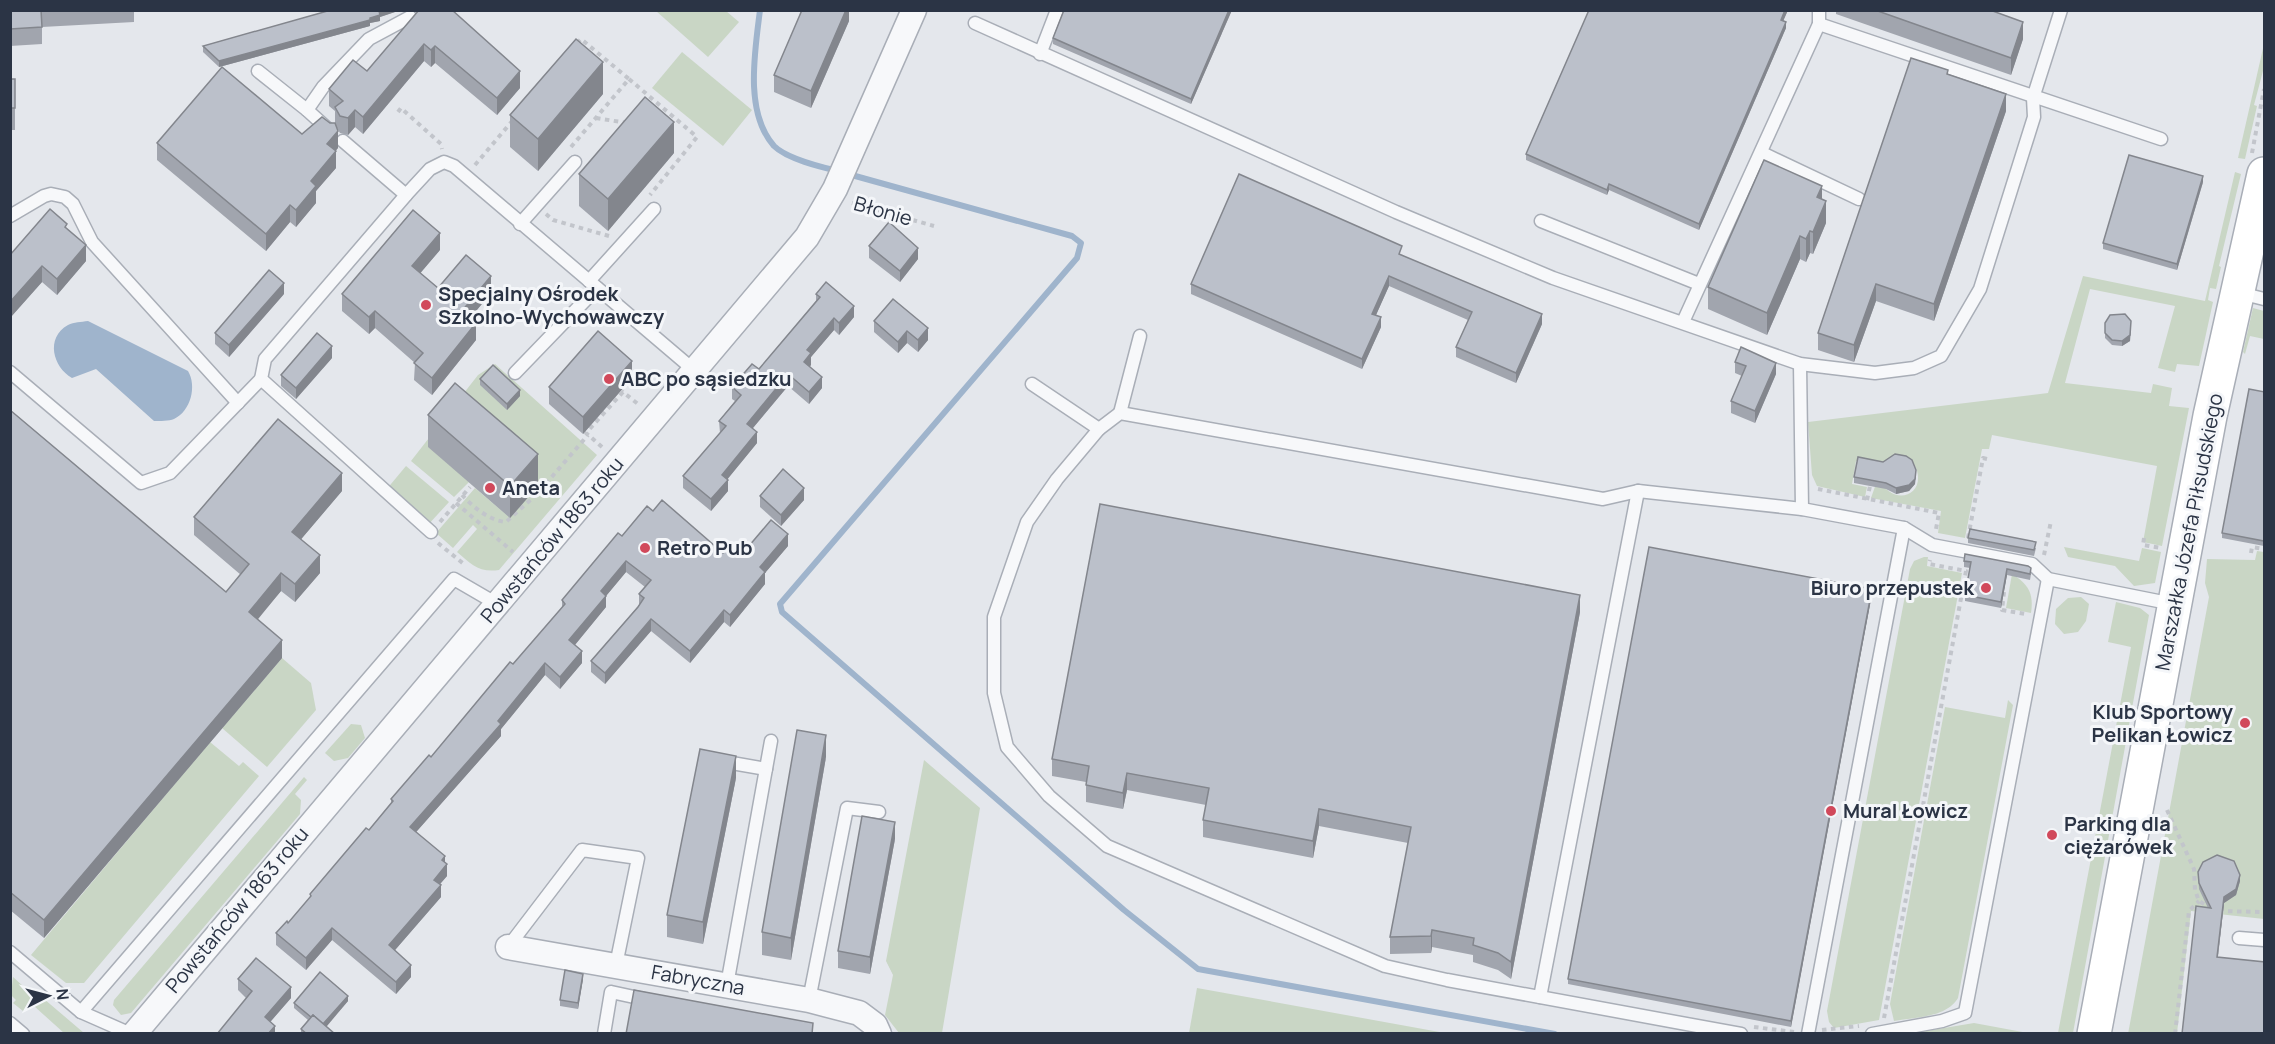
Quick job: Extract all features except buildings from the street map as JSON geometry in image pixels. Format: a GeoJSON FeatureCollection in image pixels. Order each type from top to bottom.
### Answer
{"type":"FeatureCollection","features":[{"type":"Feature","properties":{"kind":"street","name":"Powstańców 1863 roku"},"geometry":{"type":"LineString","coordinates":[[132,1034],[807,237],[833,193],[914,10]]}},
{"type":"Feature","properties":{"kind":"street","name":"Marszałka Józefa Piłsudskiego"},"geometry":{"type":"LineString","coordinates":[[2094,1034],[2210,416],[2251,296],[2265,174]]}},
{"type":"Feature","properties":{"kind":"street","name":"Fabryczna"},"geometry":{"type":"LineString","coordinates":[[508,947],[809,1000],[859,1013],[875,1025],[879,1034]]}},
{"type":"Feature","properties":{"kind":"lane"},"geometry":{"type":"LineString","coordinates":[[1040,54],[1057,10]]}},
{"type":"Feature","properties":{"kind":"lane"},"geometry":{"type":"LineString","coordinates":[[1683,322],[1819,24],[1819,10]]}},
{"type":"Feature","properties":{"kind":"lane"},"geometry":{"type":"LineString","coordinates":[[975,23],[1396,212],[1553,278],[1800,364],[1875,373],[1914,368],[1941,356],[1980,289],[2034,117],[2033,98],[2061,10]]}},
{"type":"Feature","properties":{"kind":"lane"},"geometry":{"type":"LineString","coordinates":[[307,110],[323,87],[369,39],[410,17]]}},
{"type":"Feature","properties":{"kind":"lane"},"geometry":{"type":"LineString","coordinates":[[1819,24],[2033,98],[2161,139]]}},
{"type":"Feature","properties":{"kind":"lane"},"geometry":{"type":"LineString","coordinates":[[258,71],[332,132]]}},
{"type":"Feature","properties":{"kind":"lane"},"geometry":{"type":"LineString","coordinates":[[343,141],[406,195]]}},
{"type":"Feature","properties":{"kind":"lane"},"geometry":{"type":"LineString","coordinates":[[1762,153],[1859,199]]}},
{"type":"Feature","properties":{"kind":"lane"},"geometry":{"type":"LineString","coordinates":[[10,372],[141,483],[170,473],[261,379],[265,359],[406,195],[430,169],[444,162],[454,166],[695,371]]}},
{"type":"Feature","properties":{"kind":"lane"},"geometry":{"type":"LineString","coordinates":[[520,224],[575,162]]}},
{"type":"Feature","properties":{"kind":"lane"},"geometry":{"type":"LineString","coordinates":[[10,216],[44,196],[51,194],[65,197],[73,204],[92,242],[238,403]]}},
{"type":"Feature","properties":{"kind":"lane"},"geometry":{"type":"LineString","coordinates":[[515,373],[593,284],[649,206]]}},
{"type":"Feature","properties":{"kind":"lane"},"geometry":{"type":"LineString","coordinates":[[1540,221],[1700,284]]}},
{"type":"Feature","properties":{"kind":"lane"},"geometry":{"type":"LineString","coordinates":[[1140,336],[1120,413],[1099,429],[1057,479],[1027,522],[994,617],[994,693],[1006,747],[1049,796],[1107,846],[1385,966],[1741,1034]]}},
{"type":"Feature","properties":{"kind":"lane"},"geometry":{"type":"LineString","coordinates":[[1800,364],[1802,509]]}},
{"type":"Feature","properties":{"kind":"lane"},"geometry":{"type":"LineString","coordinates":[[261,379],[431,532]]}},
{"type":"Feature","properties":{"kind":"lane"},"geometry":{"type":"LineString","coordinates":[[1032,384],[1099,429]]}},
{"type":"Feature","properties":{"kind":"lane"},"geometry":{"type":"LineString","coordinates":[[1120,413],[1603,499],[1638,491],[1802,509],[1904,528],[1932,545],[2032,564],[2048,579],[2174,604]]}},
{"type":"Feature","properties":{"kind":"lane"},"geometry":{"type":"LineString","coordinates":[[1540,997],[1638,491]]}},
{"type":"Feature","properties":{"kind":"lane"},"geometry":{"type":"LineString","coordinates":[[1808,1034],[1904,528]]}},
{"type":"Feature","properties":{"kind":"lane"},"geometry":{"type":"LineString","coordinates":[[81,1012],[454,579],[497,604]]}},
{"type":"Feature","properties":{"kind":"lane"},"geometry":{"type":"LineString","coordinates":[[1872,1034],[1942,1021],[1965,1013],[2048,579]]}},
{"type":"Feature","properties":{"kind":"lane"},"geometry":{"type":"LineString","coordinates":[[727,985],[771,741]]}},
{"type":"Feature","properties":{"kind":"lane"},"geometry":{"type":"LineString","coordinates":[[726,762],[766,769]]}},
{"type":"Feature","properties":{"kind":"lane"},"geometry":{"type":"LineString","coordinates":[[809,1000],[847,808],[879,812]]}},
{"type":"Feature","properties":{"kind":"lane"},"geometry":{"type":"LineString","coordinates":[[508,947],[582,850],[638,858],[616,965]]}},
{"type":"Feature","properties":{"kind":"lane"},"geometry":{"type":"LineString","coordinates":[[2239,938],[2265,940]]}},
{"type":"Feature","properties":{"kind":"lane"},"geometry":{"type":"LineString","coordinates":[[10,952],[81,1012],[132,1034]]}},
{"type":"Feature","properties":{"kind":"lane"},"geometry":{"type":"LineString","coordinates":[[604,1034],[611,992],[650,1000]]}},
{"type":"Feature","properties":{"kind":"lane"},"geometry":{"type":"LineString","coordinates":[[10,1023],[23,1034]]}},
{"type":"Feature","properties":{"kind":"path"},"geometry":{"type":"LineString","coordinates":[[573,48],[581,39],[697,137],[681,156],[649,206]]}},
{"type":"Feature","properties":{"kind":"path"},"geometry":{"type":"LineString","coordinates":[[567,151],[629,79]]}},
{"type":"Feature","properties":{"kind":"path"},"geometry":{"type":"LineString","coordinates":[[398,112],[401,108],[441,144],[444,162]]}},
{"type":"Feature","properties":{"kind":"path"},"geometry":{"type":"LineString","coordinates":[[471,170],[515,117]]}},
{"type":"Feature","properties":{"kind":"path"},"geometry":{"type":"LineString","coordinates":[[596,118],[635,124]]}},
{"type":"Feature","properties":{"kind":"path"},"geometry":{"type":"LineString","coordinates":[[672,149],[681,156]]}},
{"type":"Feature","properties":{"kind":"path","name":"Błonie"},"geometry":{"type":"LineString","coordinates":[[833,193],[934,226]]}},
{"type":"Feature","properties":{"kind":"path"},"geometry":{"type":"LineString","coordinates":[[539,218],[544,212],[553,220],[616,238]]}},
{"type":"Feature","properties":{"kind":"path"},"geometry":{"type":"LineString","coordinates":[[462,495],[478,510],[498,521],[506,522],[537,494],[588,435],[586,433],[623,392],[641,407]]}},
{"type":"Feature","properties":{"kind":"path"},"geometry":{"type":"LineString","coordinates":[[588,435],[605,450]]}},
{"type":"Feature","properties":{"kind":"path"},"geometry":{"type":"LineString","coordinates":[[1965,552],[1976,507],[1983,458],[1987,459]]}},
{"type":"Feature","properties":{"kind":"path"},"geometry":{"type":"LineString","coordinates":[[1867,500],[1870,486]]}},
{"type":"Feature","properties":{"kind":"path"},"geometry":{"type":"LineString","coordinates":[[467,567],[429,535],[470,487]]}},
{"type":"Feature","properties":{"kind":"path"},"geometry":{"type":"LineString","coordinates":[[456,503],[516,555]]}},
{"type":"Feature","properties":{"kind":"path"},"geometry":{"type":"LineString","coordinates":[[2144,538],[2143,545],[2167,550]]}},
{"type":"Feature","properties":{"kind":"path"},"geometry":{"type":"LineString","coordinates":[[2251,553],[2252,547],[2265,549]]}},
{"type":"Feature","properties":{"kind":"path"},"geometry":{"type":"LineString","coordinates":[[2166,810],[2194,869],[2195,890],[2199,901],[2213,910],[2265,912]]}},
{"type":"Feature","properties":{"kind":"path"},"geometry":{"type":"LineString","coordinates":[[2175,1034],[2189,911],[2199,901]]}},
{"type":"Feature","properties":{"kind":"green space"},"geometry":{"type":"Polygon","coordinates":[[[656,11],[726,11],[739,22],[708,57],[656,11]]]}},
{"type":"Feature","properties":{"kind":"green space"},"geometry":{"type":"Polygon","coordinates":[[[2264,44],[2264,67],[2254,105],[2257,106],[2245,159],[2238,158],[2264,44]]]}},
{"type":"Feature","properties":{"kind":"green space"},"geometry":{"type":"Polygon","coordinates":[[[682,52],[752,110],[723,146],[652,88],[682,52]]]}},
{"type":"Feature","properties":{"kind":"green space"},"geometry":{"type":"Polygon","coordinates":[[[2235,172],[2241,174],[2219,266],[2221,267],[2216,289],[2210,288],[2208,300],[2213,302],[2199,366],[2177,364],[2175,372],[2158,368],[2175,306],[2090,289],[2065,383],[2151,393],[2153,384],[2172,388],[2169,406],[2189,408],[2162,546],[2143,542],[2157,466],[1992,435],[1989,449],[1982,449],[1965,538],[1938,533],[1941,511],[1871,498],[1878,478],[1893,494],[1908,494],[1918,483],[1918,474],[1914,464],[1884,466],[1856,461],[1852,484],[1867,487],[1865,497],[1817,486],[1812,475],[1808,422],[2048,393],[2083,276],[2205,301],[2235,172]]]}},
{"type":"Feature","properties":{"kind":"green space"},"geometry":{"type":"Polygon","coordinates":[[[2253,308],[2264,311],[2264,339],[2250,336],[2245,354],[2243,352],[2253,308]]]}},
{"type":"Feature","properties":{"kind":"green space"},"geometry":{"type":"Polygon","coordinates":[[[495,364],[597,455],[499,570],[492,571],[476,567],[457,552],[477,529],[473,525],[453,548],[436,533],[475,488],[510,518],[469,482],[454,497],[411,461],[478,375],[495,364]]]}},
{"type":"Feature","properties":{"kind":"green space"},"geometry":{"type":"Polygon","coordinates":[[[406,466],[449,502],[427,526],[386,490],[406,466]]]}},
{"type":"Feature","properties":{"kind":"green space"},"geometry":{"type":"Polygon","coordinates":[[[2064,547],[2139,561],[2142,548],[2161,552],[2155,583],[2134,586],[2115,566],[2068,557],[2064,547]]]}},
{"type":"Feature","properties":{"kind":"green space"},"geometry":{"type":"Polygon","coordinates":[[[2257,551],[2264,552],[2264,919],[2191,911],[2177,1033],[2128,1034],[2209,597],[2205,583],[2207,559],[2255,560],[2257,551]]]}},
{"type":"Feature","properties":{"kind":"green space"},"geometry":{"type":"Polygon","coordinates":[[[1928,557],[1927,566],[1962,573],[1879,1020],[1834,1028],[1829,1022],[1827,1011],[1910,569],[1914,561],[1928,557]]]}},
{"type":"Feature","properties":{"kind":"green space"},"geometry":{"type":"Polygon","coordinates":[[[2012,574],[2029,590],[2032,600],[2031,613],[2006,608],[2012,574]]]}},
{"type":"Feature","properties":{"kind":"green space"},"geometry":{"type":"Polygon","coordinates":[[[2081,597],[2089,604],[2086,621],[2078,632],[2064,634],[2055,624],[2056,609],[2068,598],[2081,597]]]}},
{"type":"Feature","properties":{"kind":"green space"},"geometry":{"type":"Polygon","coordinates":[[[2116,602],[2140,608],[2149,615],[2073,1033],[2058,1033],[2131,647],[2108,642],[2116,602]]]}},
{"type":"Feature","properties":{"kind":"green space"},"geometry":{"type":"Polygon","coordinates":[[[282,658],[311,683],[316,710],[267,767],[222,728],[282,658]]]}},
{"type":"Feature","properties":{"kind":"green space"},"geometry":{"type":"Polygon","coordinates":[[[2008,700],[2013,705],[1958,998],[1953,1005],[1938,1013],[1894,1021],[1890,1004],[1945,707],[2005,718],[2008,700]]]}},
{"type":"Feature","properties":{"kind":"green space"},"geometry":{"type":"Polygon","coordinates":[[[351,724],[361,725],[365,738],[348,758],[334,761],[325,753],[351,724]]]}},
{"type":"Feature","properties":{"kind":"green space"},"geometry":{"type":"Polygon","coordinates":[[[210,742],[239,766],[243,762],[259,776],[84,983],[66,983],[31,955],[210,742]]]}},
{"type":"Feature","properties":{"kind":"green space"},"geometry":{"type":"Polygon","coordinates":[[[924,760],[980,808],[942,1033],[899,1033],[885,1015],[893,975],[886,961],[924,760]]]}},
{"type":"Feature","properties":{"kind":"green space"},"geometry":{"type":"Polygon","coordinates":[[[304,777],[307,780],[295,794],[301,800],[300,814],[131,1013],[121,1015],[113,1005],[114,1000],[304,777]]]}},
{"type":"Feature","properties":{"kind":"green space"},"geometry":{"type":"Polygon","coordinates":[[[13,977],[34,996],[37,993],[84,1033],[64,1033],[34,1006],[23,1011],[13,1003],[16,1000],[11,995],[13,977]]]}},
{"type":"Feature","properties":{"kind":"green space"},"geometry":{"type":"Polygon","coordinates":[[[1197,988],[1445,1033],[1189,1033],[1197,988]]]}},
{"type":"Feature","properties":{"kind":"green space"},"geometry":{"type":"Polygon","coordinates":[[[1974,1023],[2028,1033],[1914,1033],[1974,1023]]]}},
{"type":"Feature","properties":{"kind":"water"},"geometry":{"type":"Polygon","coordinates":[[[88,321],[188,371],[192,391],[185,410],[172,420],[154,421],[96,369],[72,378],[65,373],[56,360],[54,352],[56,337],[68,325],[88,321]]]}},
{"type":"Feature","properties":{"kind":"waterway"},"geometry":{"type":"LineString","coordinates":[[760,10],[754,81],[758,116],[765,132],[774,146],[787,155],[838,171]]}},
{"type":"Feature","properties":{"kind":"waterway"},"geometry":{"type":"LineString","coordinates":[[848,174],[1072,236],[1081,243],[1077,258],[780,604],[782,612],[1124,910],[1198,969],[1555,1034]]}},
{"type":"Feature","properties":{"kind":"place","name":"Specjalny Ośrodek Szkolno-Wychowawczy"},"geometry":{"type":"Point","coordinates":[426,305]}},
{"type":"Feature","properties":{"kind":"place","name":"ABC po sąsiedzku"},"geometry":{"type":"Point","coordinates":[609,379]}},
{"type":"Feature","properties":{"kind":"place","name":"Aneta"},"geometry":{"type":"Point","coordinates":[490,488]}},
{"type":"Feature","properties":{"kind":"place","name":"Retro Pub"},"geometry":{"type":"Point","coordinates":[645,548]}},
{"type":"Feature","properties":{"kind":"place","name":"Biuro przepustek"},"geometry":{"type":"Point","coordinates":[1986,588]}},
{"type":"Feature","properties":{"kind":"place","name":"Klub Sportowy Pelikan Łowicz"},"geometry":{"type":"Point","coordinates":[2245,723]}},
{"type":"Feature","properties":{"kind":"place","name":"Mural Łowicz"},"geometry":{"type":"Point","coordinates":[1831,811]}},
{"type":"Feature","properties":{"kind":"place","name":"Parking dla ciężarówek"},"geometry":{"type":"Point","coordinates":[2052,835]}}]}
